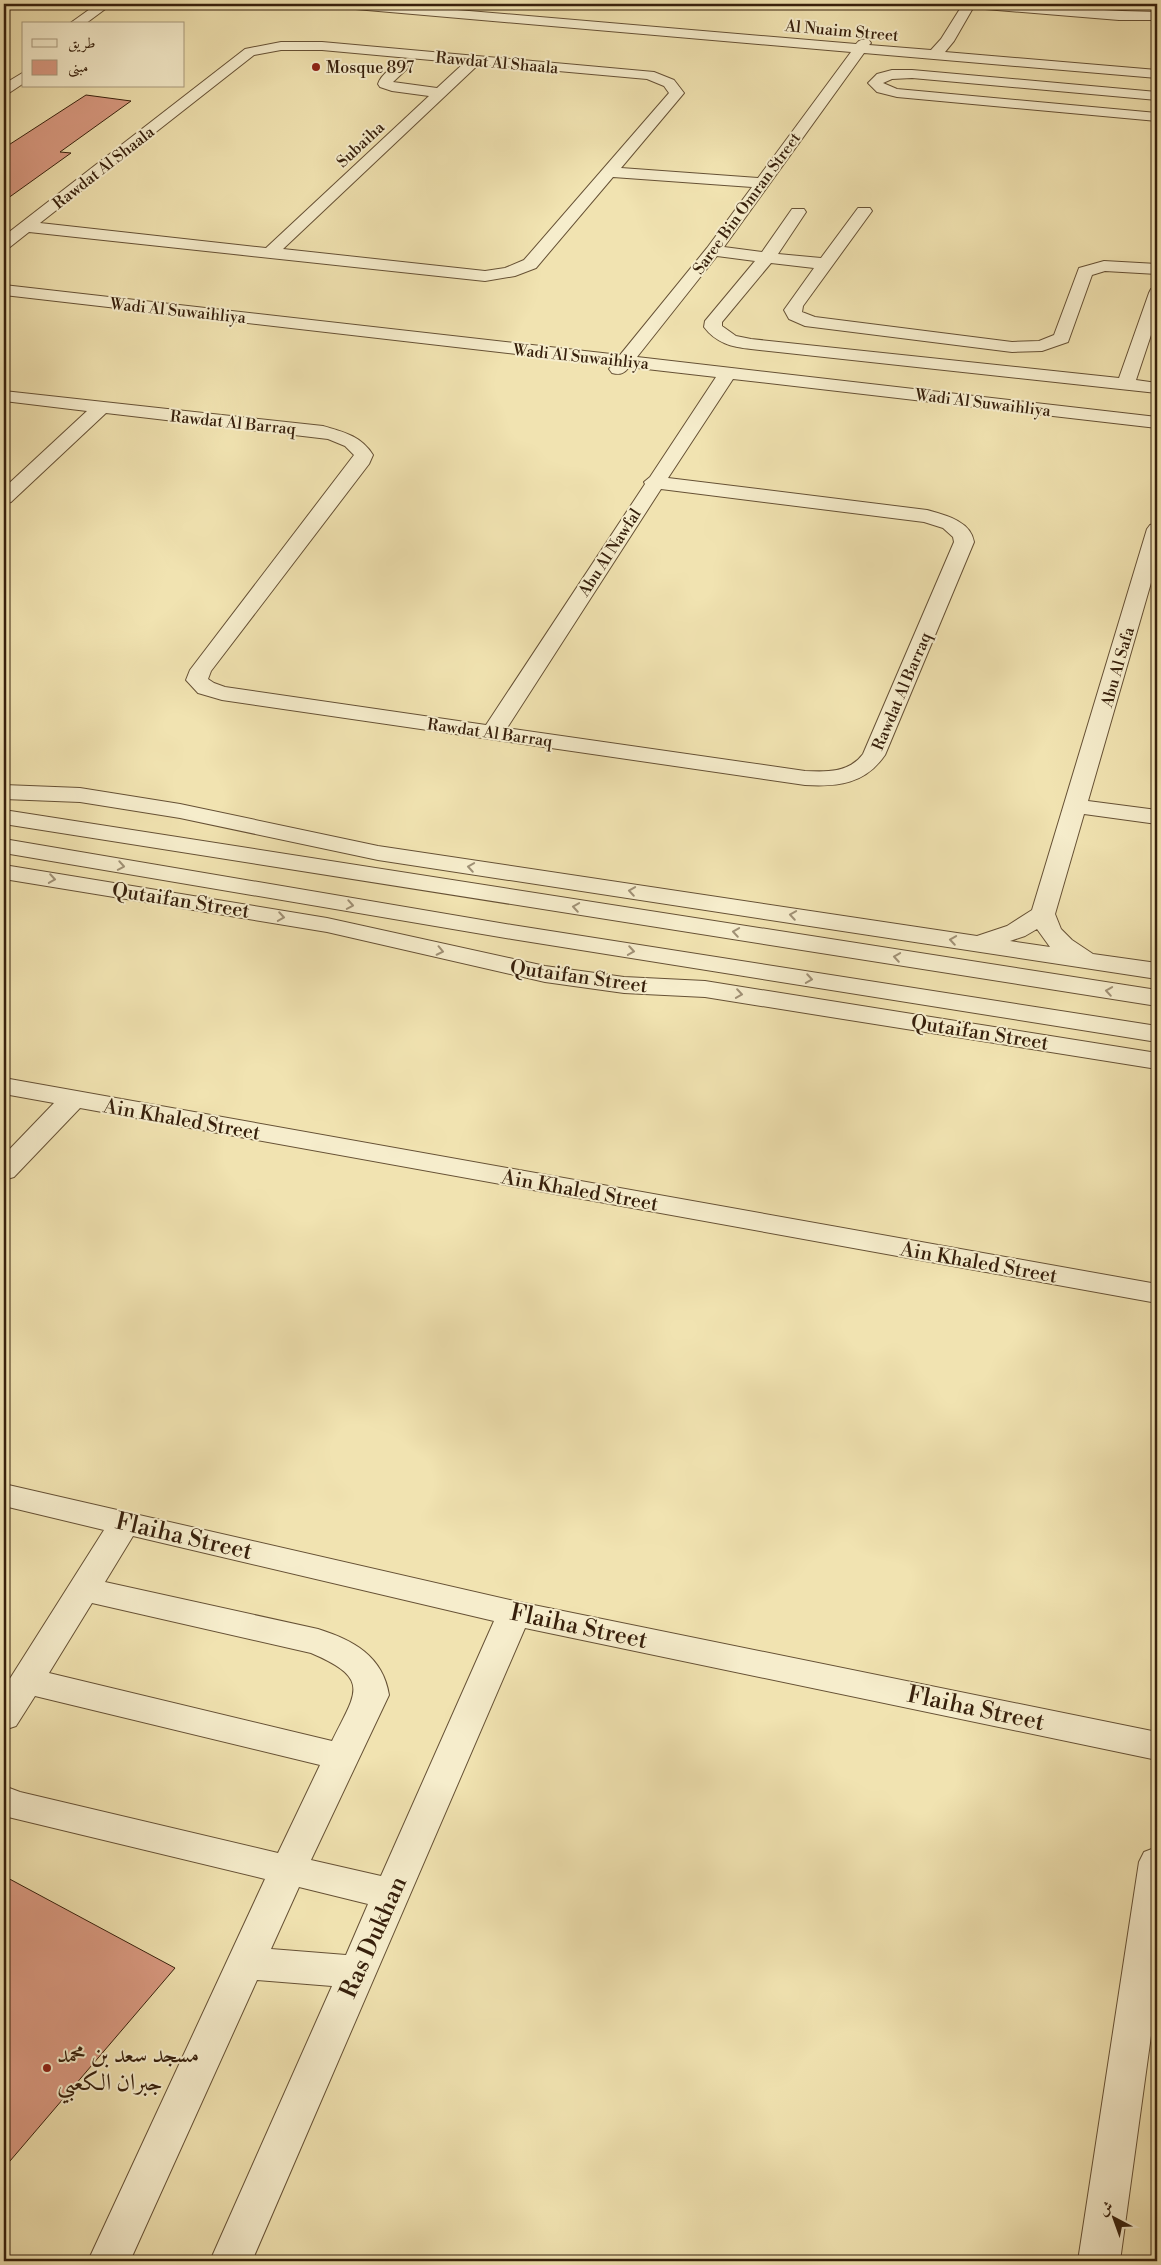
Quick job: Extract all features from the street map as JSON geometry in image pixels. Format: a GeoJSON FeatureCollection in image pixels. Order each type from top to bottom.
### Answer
{"type":"FeatureCollection","features":[{"type":"Feature","properties":{"kind":"street"},"geometry":{"type":"LineString","coordinates":[[79,22],[105,4]]}},
{"type":"Feature","properties":{"kind":"street","name":"Al Nuaim Street"},"geometry":{"type":"LineString","coordinates":[[344,4],[861,46]]}},
{"type":"Feature","properties":{"kind":"street","name":"Al Nuaim Street"},"geometry":{"type":"LineString","coordinates":[[412,4],[1157,74]]}},
{"type":"Feature","properties":{"kind":"street"},"geometry":{"type":"LineString","coordinates":[[941,77],[941,54],[947,40],[969,4]]}},
{"type":"Feature","properties":{"kind":"street"},"geometry":{"type":"LineString","coordinates":[[974,4],[1119,16],[1157,16]]}},
{"type":"Feature","properties":{"kind":"street"},"geometry":{"type":"LineString","coordinates":[[101,22],[120,9]]}},
{"type":"Feature","properties":{"kind":"street","name":"Rawdat Al Shaala"},"geometry":{"type":"LineString","coordinates":[[4,244],[250,52],[281,46],[322,46],[649,75],[669,83],[677,93],[530,264],[509,272],[485,276],[28,227]]}},
{"type":"Feature","properties":{"kind":"street","name":"Saree Bin Omran Street"},"geometry":{"type":"LineString","coordinates":[[621,365],[713,251],[861,46]]}},
{"type":"Feature","properties":{"kind":"street","name":"Al Nuaim Street"},"geometry":{"type":"LineString","coordinates":[[941,54],[1157,68]]}},
{"type":"Feature","properties":{"kind":"street","name":"Subaiha"},"geometry":{"type":"LineString","coordinates":[[269,254],[475,60]]}},
{"type":"Feature","properties":{"kind":"street"},"geometry":{"type":"LineString","coordinates":[[402,67],[386,80],[385,84],[392,87],[440,93]]}},
{"type":"Feature","properties":{"kind":"street"},"geometry":{"type":"LineString","coordinates":[[4,73],[20,71]]}},
{"type":"Feature","properties":{"kind":"street"},"geometry":{"type":"LineString","coordinates":[[4,90],[20,71]]}},
{"type":"Feature","properties":{"kind":"street"},"geometry":{"type":"LineString","coordinates":[[1157,96],[894,74],[880,78],[875,83],[882,89],[897,93],[1157,117]]}},
{"type":"Feature","properties":{"kind":"street"},"geometry":{"type":"LineString","coordinates":[[610,172],[762,183]]}},
{"type":"Feature","properties":{"kind":"street"},"geometry":{"type":"LineString","coordinates":[[864,211],[793,310],[795,315],[801,319],[1012,347],[1042,346],[1062,338],[1085,272],[1104,266],[1157,270]]}},
{"type":"Feature","properties":{"kind":"street"},"geometry":{"type":"LineString","coordinates":[[798,212],[767,257],[714,321],[713,327],[717,333],[737,342],[1157,388]]}},
{"type":"Feature","properties":{"kind":"street"},"geometry":{"type":"LineString","coordinates":[[713,251],[826,264]]}},
{"type":"Feature","properties":{"kind":"street","name":"Wadi Al Suwaihliya"},"geometry":{"type":"LineString","coordinates":[[4,290],[890,396],[1157,431]]}},
{"type":"Feature","properties":{"kind":"street"},"geometry":{"type":"LineString","coordinates":[[1125,386],[1157,293]]}},
{"type":"Feature","properties":{"kind":"street","name":"Wadi Al Suwaihliya"},"geometry":{"type":"LineString","coordinates":[[4,302],[621,365]]}},
{"type":"Feature","properties":{"kind":"street"},"geometry":{"type":"LineString","coordinates":[[820,350],[834,324]]}},
{"type":"Feature","properties":{"kind":"street"},"geometry":{"type":"LineString","coordinates":[[890,396],[908,360]]}},
{"type":"Feature","properties":{"kind":"street","name":"Abu Al Nawfal"},"geometry":{"type":"LineString","coordinates":[[492,732],[654,482],[725,377]]}},
{"type":"Feature","properties":{"kind":"street","name":"Rawdat Al Barraq"},"geometry":{"type":"LineString","coordinates":[[4,396],[323,432],[336,435],[355,444],[364,455],[201,670],[197,680],[200,684],[213,691],[818,779],[844,776],[864,767],[871,761],[964,542],[964,535],[950,524],[927,516],[654,482]]}},
{"type":"Feature","properties":{"kind":"street","name":"Wadi Al Suwaihliya"},"geometry":{"type":"LineString","coordinates":[[890,396],[1157,422]]}},
{"type":"Feature","properties":{"kind":"street"},"geometry":{"type":"LineString","coordinates":[[4,498],[102,408]]}},
{"type":"Feature","properties":{"kind":"street","name":"Abu Al Safa"},"geometry":{"type":"LineString","coordinates":[[1043,914],[1157,529]]}},
{"type":"Feature","properties":{"kind":"street"},"geometry":{"type":"LineString","coordinates":[[4,792],[80,795],[180,811],[378,853],[1157,971]]}},
{"type":"Feature","properties":{"kind":"street"},"geometry":{"type":"LineString","coordinates":[[4,796],[137,838]]}},
{"type":"Feature","properties":{"kind":"street"},"geometry":{"type":"LineString","coordinates":[[1076,806],[1157,817]]}},
{"type":"Feature","properties":{"kind":"street"},"geometry":{"type":"LineString","coordinates":[[4,817],[1157,998]]}},
{"type":"Feature","properties":{"kind":"street","name":"Qutaifan Street"},"geometry":{"type":"LineString","coordinates":[[4,846],[512,932],[1157,1034]]}},
{"type":"Feature","properties":{"kind":"street","name":"Qutaifan Street"},"geometry":{"type":"LineString","coordinates":[[4,872],[326,925],[545,974],[624,984],[705,988],[1157,1060]]}},
{"type":"Feature","properties":{"kind":"street"},"geometry":{"type":"LineString","coordinates":[[980,944],[1016,931],[1043,914],[1051,934],[1060,943],[1087,960]]}},
{"type":"Feature","properties":{"kind":"street"},"geometry":{"type":"LineString","coordinates":[[512,932],[577,954],[705,988]]}},
{"type":"Feature","properties":{"kind":"street","name":"Ain Khaled Street"},"geometry":{"type":"LineString","coordinates":[[4,1086],[72,1100],[1157,1294]]}},
{"type":"Feature","properties":{"kind":"street"},"geometry":{"type":"LineString","coordinates":[[4,1171],[72,1100]]}},
{"type":"Feature","properties":{"kind":"street","name":"Flaiha Street"},"geometry":{"type":"LineString","coordinates":[[4,1495],[514,1613],[1157,1746]]}},
{"type":"Feature","properties":{"kind":"street"},"geometry":{"type":"LineString","coordinates":[[4,1718],[125,1523]]}},
{"type":"Feature","properties":{"kind":"street"},"geometry":{"type":"LineString","coordinates":[[83,1589],[318,1642],[340,1651],[356,1663],[367,1676],[372,1695],[288,1870],[109,2261]]}},
{"type":"Feature","properties":{"kind":"street","name":"Ras Dukhan"},"geometry":{"type":"LineString","coordinates":[[231,2261],[514,1613]]}},
{"type":"Feature","properties":{"kind":"street"},"geometry":{"type":"LineString","coordinates":[[26,1682],[342,1758]]}},
{"type":"Feature","properties":{"kind":"street"},"geometry":{"type":"LineString","coordinates":[[4,1800],[11,1804],[392,1894]]}},
{"type":"Feature","properties":{"kind":"street"},"geometry":{"type":"LineString","coordinates":[[1099,2261],[1157,1862]]}},
{"type":"Feature","properties":{"kind":"street"},"geometry":{"type":"LineString","coordinates":[[245,1963],[358,1972]]}},
{"type":"Feature","properties":{"kind":"building"},"geometry":{"type":"Polygon","coordinates":[[[86,95],[131,101],[60,152],[71,153],[4,201],[4,148],[86,95]]]}},
{"type":"Feature","properties":{"kind":"building","name":"مسجد سعد بن محمد جبران الكعبي"},"geometry":{"type":"Polygon","coordinates":[[[4,1876],[175,1968],[4,2168],[4,1876]]]}},
{"type":"Feature","properties":{"kind":"place","name":"Mosque 897"},"geometry":{"type":"Point","coordinates":[316,67]}},
{"type":"Feature","properties":{"kind":"place","name":"مسجد سعد بن محمد جبران الكعبي"},"geometry":{"type":"Point","coordinates":[47,2068]}}]}
